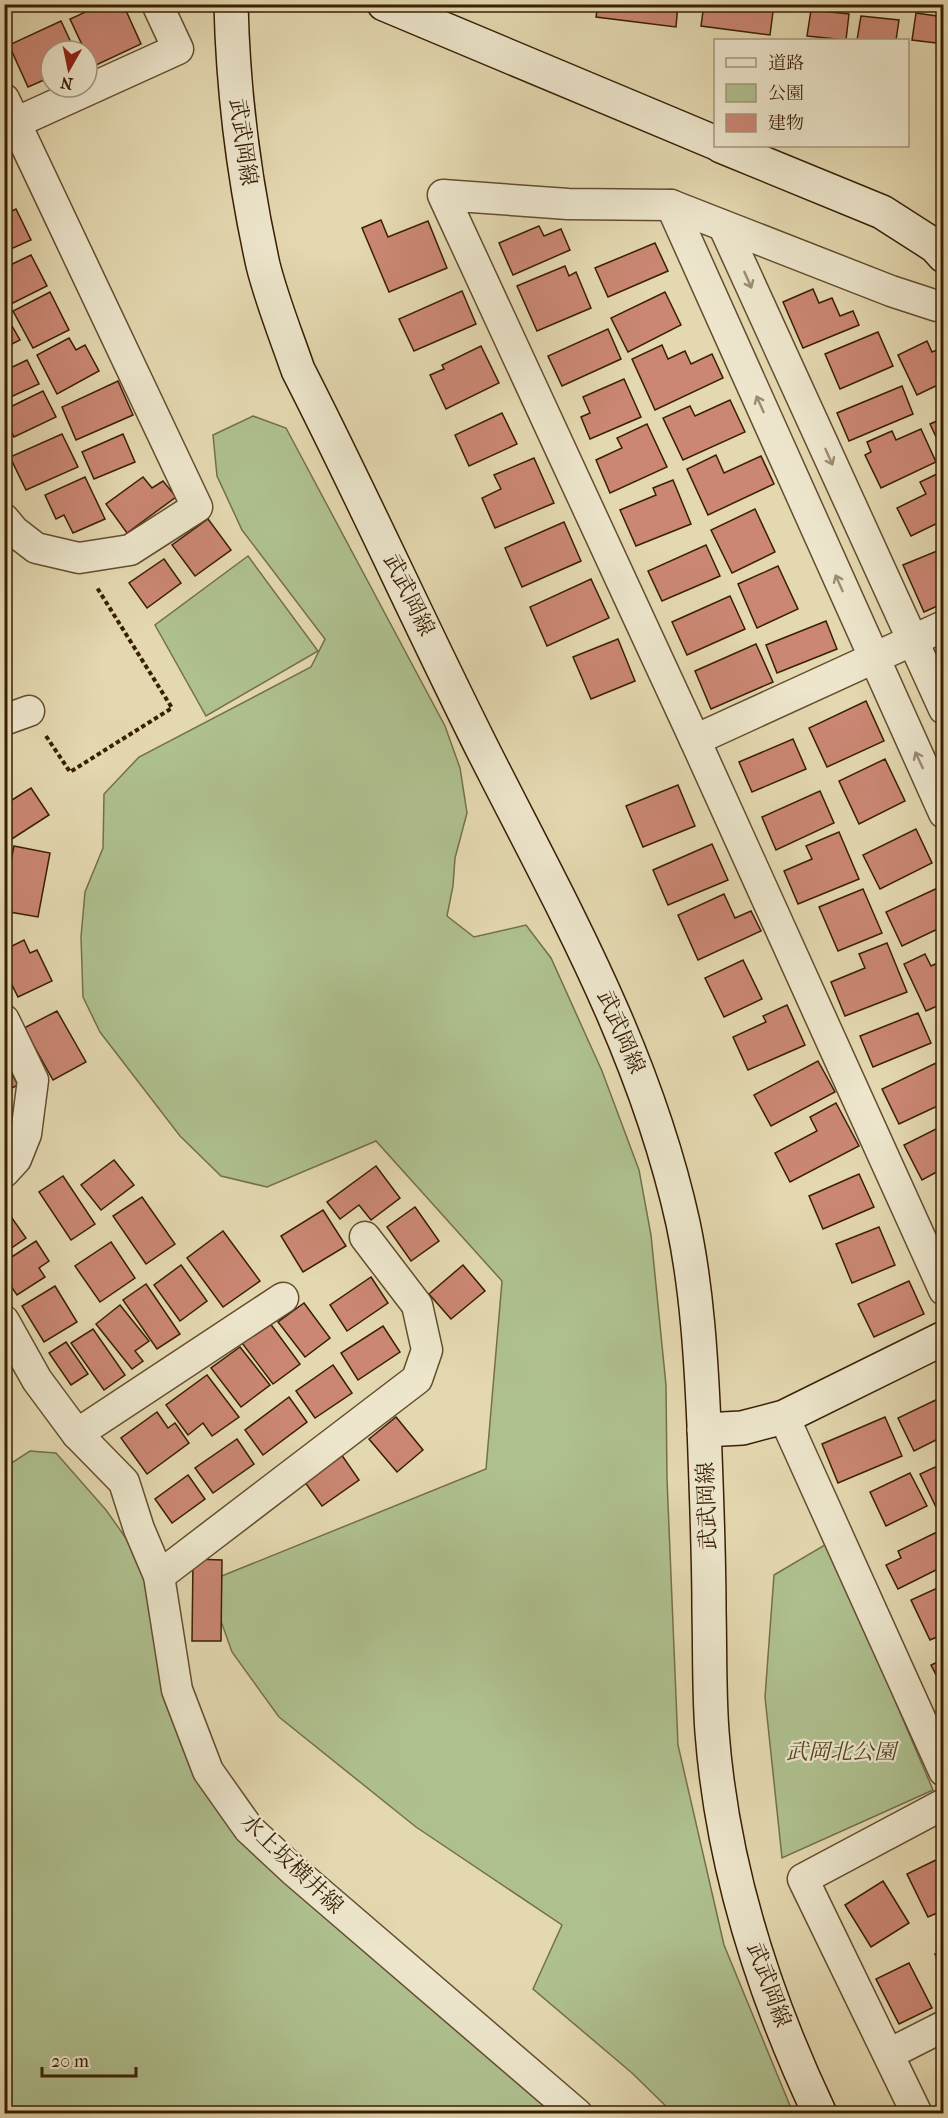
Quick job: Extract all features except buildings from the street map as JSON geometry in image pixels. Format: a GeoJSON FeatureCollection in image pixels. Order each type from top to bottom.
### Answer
{"type":"FeatureCollection","features":[{"type":"Feature","properties":{"kind":"street"},"geometry":{"type":"LineString","coordinates":[[4,519],[14,531],[36,548],[79,558],[130,550],[197,507],[8,117],[178,49],[157,4]]}},
{"type":"Feature","properties":{"kind":"street","name":"武武岡線"},"geometry":{"type":"LineString","coordinates":[[231,4],[232,58],[250,196],[264,266],[298,370],[484,750],[581,940],[640,1076],[666,1154],[691,1265],[702,1374],[712,1732],[722,1814],[732,1867],[752,1939],[820,2114]]}},
{"type":"Feature","properties":{"kind":"street"},"geometry":{"type":"LineString","coordinates":[[384,4],[714,142]]}},
{"type":"Feature","properties":{"kind":"street"},"geometry":{"type":"LineString","coordinates":[[723,147],[882,213],[935,246],[944,256]]}},
{"type":"Feature","properties":{"kind":"street"},"geometry":{"type":"LineString","coordinates":[[944,306],[937,306],[891,291],[671,205],[568,204],[443,195],[695,740],[944,1290]]}},
{"type":"Feature","properties":{"kind":"street"},"geometry":{"type":"LineString","coordinates":[[671,205],[872,658],[944,813]]}},
{"type":"Feature","properties":{"kind":"street"},"geometry":{"type":"LineString","coordinates":[[724,227],[944,709]]}},
{"type":"Feature","properties":{"kind":"street"},"geometry":{"type":"LineString","coordinates":[[695,740],[944,626]]}},
{"type":"Feature","properties":{"kind":"street"},"geometry":{"type":"LineString","coordinates":[[4,1020],[33,1080],[26,1134],[16,1159],[4,1172]]}},
{"type":"Feature","properties":{"kind":"street"},"geometry":{"type":"LineString","coordinates":[[159,1576],[417,1379],[427,1350],[417,1305],[365,1237]]}},
{"type":"Feature","properties":{"kind":"street"},"geometry":{"type":"LineString","coordinates":[[77,1434],[284,1298]]}},
{"type":"Feature","properties":{"kind":"street","name":"水上坂横井線"},"geometry":{"type":"LineString","coordinates":[[4,1321],[37,1380],[77,1434],[124,1482],[139,1529],[159,1576],[177,1690],[208,1771],[249,1829],[293,1870],[577,2114]]}},
{"type":"Feature","properties":{"kind":"street"},"geometry":{"type":"LineString","coordinates":[[704,1430],[742,1428],[784,1417],[944,1338]]}},
{"type":"Feature","properties":{"kind":"street"},"geometry":{"type":"LineString","coordinates":[[784,1417],[944,1771]]}},
{"type":"Feature","properties":{"kind":"street"},"geometry":{"type":"LineString","coordinates":[[916,2114],[803,1879],[944,1804]]}},
{"type":"Feature","properties":{"kind":"street"},"geometry":{"type":"LineString","coordinates":[[889,2054],[944,2026]]}},
{"type":"Feature","properties":{"kind":"path"},"geometry":{"type":"LineString","coordinates":[[16,715],[70,772],[172,708],[79,558]]}},
{"type":"Feature","properties":{"kind":"green space"},"geometry":{"type":"Polygon","coordinates":[[[253,416],[286,428],[445,726],[460,768],[467,813],[455,858],[453,886],[447,916],[474,937],[526,925],[551,958],[602,1071],[639,1170],[651,1235],[666,1385],[667,1479],[678,1745],[724,1945],[793,2113],[673,2113],[632,2073],[533,1989],[562,1925],[416,1827],[279,1717],[232,1652],[207,1582],[486,1469],[502,1281],[376,1141],[267,1187],[221,1176],[180,1136],[100,1032],[83,997],[81,937],[85,892],[103,848],[104,794],[139,757],[311,667],[325,639],[242,530],[217,476],[213,435],[253,416]]]}},
{"type":"Feature","properties":{"kind":"green space"},"geometry":{"type":"Polygon","coordinates":[[[248,556],[318,651],[206,716],[155,625],[248,556]]]}},
{"type":"Feature","properties":{"kind":"green space"},"geometry":{"type":"Polygon","coordinates":[[[30,1451],[56,1453],[106,1510],[147,1568],[217,1799],[583,2113],[5,2114],[4,1468],[30,1451]]]}},
{"type":"Feature","properties":{"kind":"green space","name":"武岡北公園"},"geometry":{"type":"Polygon","coordinates":[[[828,1543],[933,1790],[782,1858],[765,1697],[774,1575],[828,1543]]]}}]}
